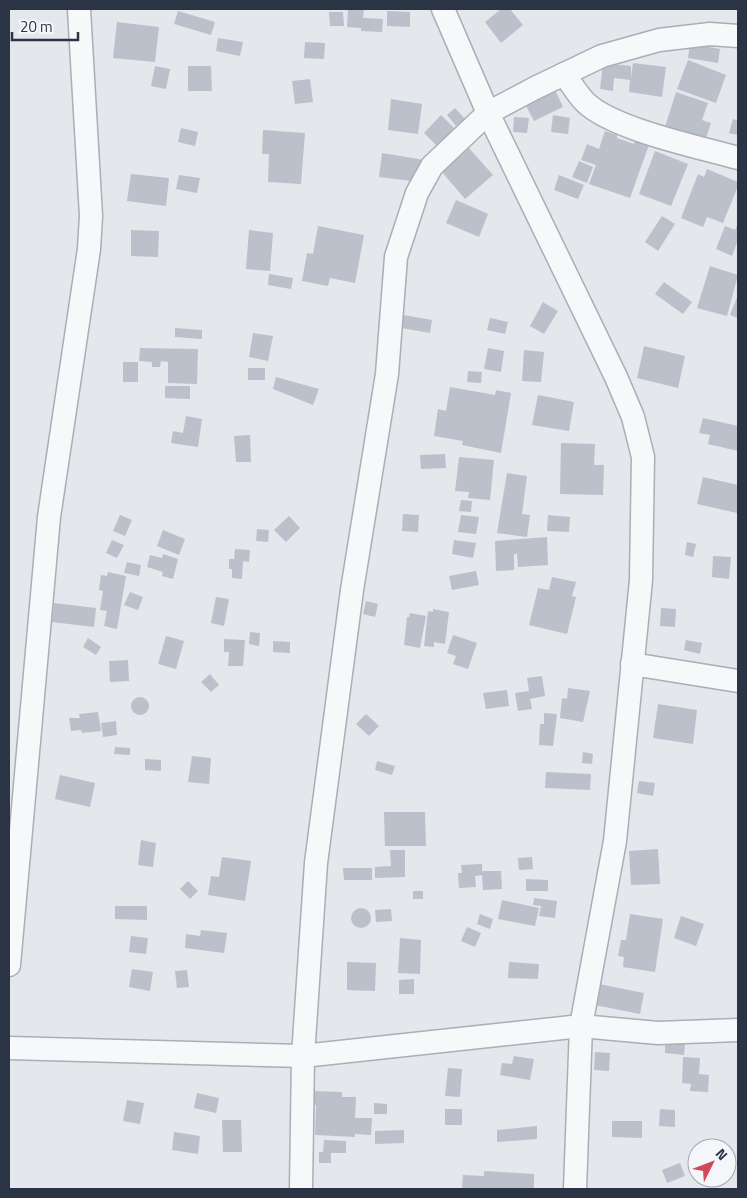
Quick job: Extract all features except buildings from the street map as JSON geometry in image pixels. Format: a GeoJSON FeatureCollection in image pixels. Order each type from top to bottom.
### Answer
{"type":"FeatureCollection","features":[{"type":"Feature","properties":{"kind":"street"},"geometry":{"type":"LineString","coordinates":[[9,965],[49,517],[89,249],[91,216],[79,9]]}},
{"type":"Feature","properties":{"kind":"street"},"geometry":{"type":"LineString","coordinates":[[442,9],[488,113],[616,377],[633,417],[643,457],[641,580],[615,841],[582,1026],[574,1189]]}},
{"type":"Feature","properties":{"kind":"street"},"geometry":{"type":"LineString","coordinates":[[301,1189],[303,1056],[316,862],[352,590],[387,374],[396,257],[417,193],[432,166],[488,113],[564,74],[602,56],[659,40],[710,34],[738,36]]}},
{"type":"Feature","properties":{"kind":"street"},"geometry":{"type":"LineString","coordinates":[[564,74],[585,102],[602,115],[629,126],[738,158]]}},
{"type":"Feature","properties":{"kind":"street"},"geometry":{"type":"LineString","coordinates":[[632,664],[738,681]]}},
{"type":"Feature","properties":{"kind":"street"},"geometry":{"type":"LineString","coordinates":[[9,1048],[303,1056],[582,1026],[658,1033],[738,1030]]}}]}
